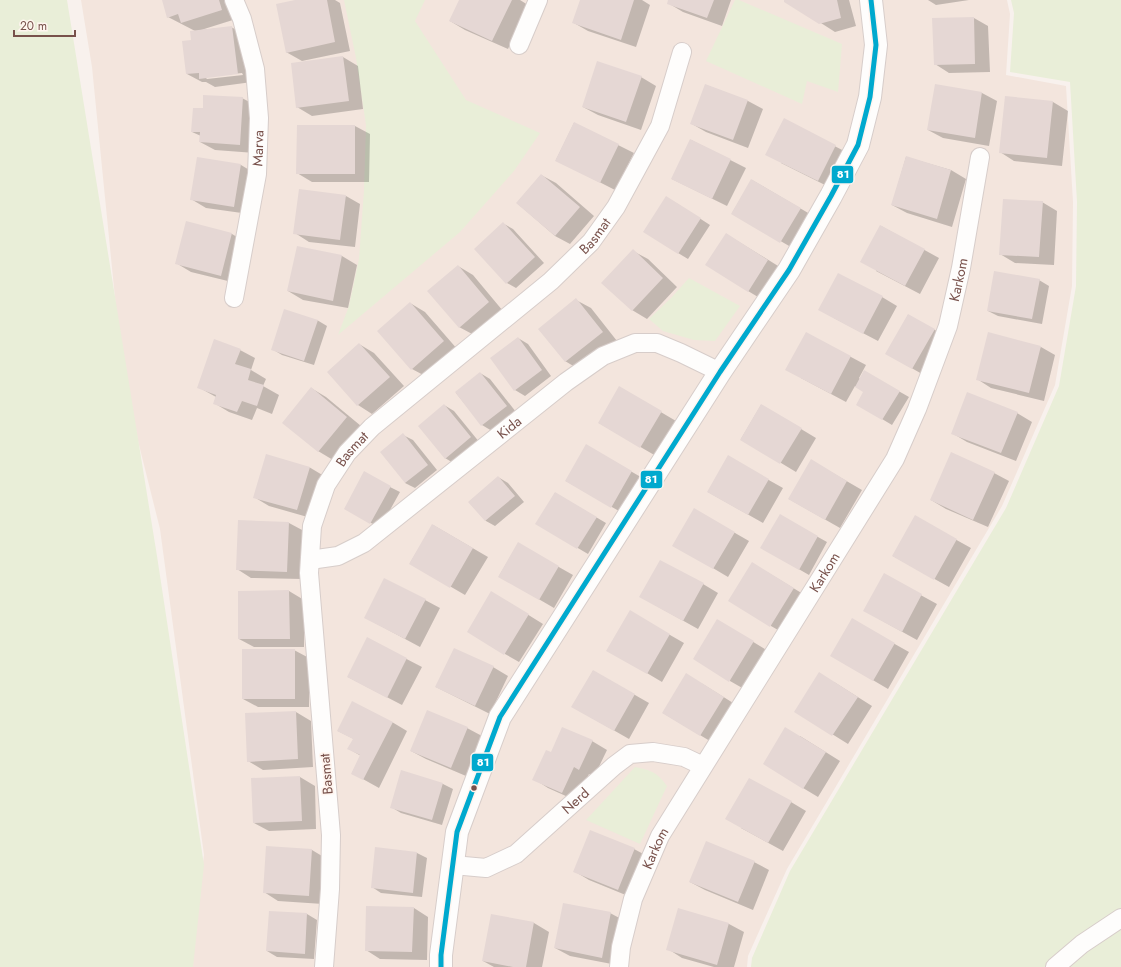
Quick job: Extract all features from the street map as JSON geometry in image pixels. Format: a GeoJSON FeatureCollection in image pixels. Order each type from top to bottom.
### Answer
{"type":"FeatureCollection","features":[{"type":"Feature","properties":{"kind":"street","name":"Marva"},"geometry":{"type":"LineString","coordinates":[[234,0],[242,18],[255,69],[259,118],[257,174],[234,298]]}},
{"type":"Feature","properties":{"kind":"street"},"geometry":{"type":"LineString","coordinates":[[519,45],[538,0]]}},
{"type":"Feature","properties":{"kind":"street"},"geometry":{"type":"LineString","coordinates":[[441,967],[441,955],[457,832],[500,718],[720,372],[789,270],[858,145],[870,97],[876,45],[871,0]]}},
{"type":"Feature","properties":{"kind":"street","name":"Basmat"},"geometry":{"type":"LineString","coordinates":[[324,967],[330,889],[331,835],[309,573],[312,526],[326,484],[347,452],[372,427],[552,281],[591,242],[616,207],[660,126],[682,52]]}},
{"type":"Feature","properties":{"kind":"street","name":"Karkom"},"geometry":{"type":"LineString","coordinates":[[619,967],[621,947],[633,899],[660,836],[886,474],[898,452],[917,409],[948,326],[961,268],[980,157]]}},
{"type":"Feature","properties":{"kind":"street","name":"Kida"},"geometry":{"type":"LineString","coordinates":[[310,560],[338,556],[364,543],[566,382],[603,356],[635,343],[656,343],[681,353],[720,372]]}},
{"type":"Feature","properties":{"kind":"street","name":"Nerd"},"geometry":{"type":"LineString","coordinates":[[453,865],[486,868],[516,854],[614,766],[630,754],[653,752],[661,753],[684,757],[703,766]]}},
{"type":"Feature","properties":{"kind":"street"},"geometry":{"type":"LineString","coordinates":[[1055,967],[1082,944],[1121,918]]}},
{"type":"Feature","properties":{"kind":"shaded area"},"geometry":{"type":"Polygon","coordinates":[[[81,0],[1007,0],[1010,14],[1006,75],[1066,86],[1073,202],[1072,286],[1055,385],[1002,506],[787,869],[748,956],[747,967],[189,967],[204,855],[160,529],[138,441],[119,338],[92,67],[81,0]]]}},
{"type":"Feature","properties":{"kind":"green space"},"geometry":{"type":"Polygon","coordinates":[[[0,0],[67,0],[157,556],[204,865],[193,967],[0,967],[0,0]]]}},
{"type":"Feature","properties":{"kind":"green space"},"geometry":{"type":"Polygon","coordinates":[[[344,0],[425,0],[415,21],[466,100],[540,133],[514,171],[460,232],[338,335],[349,306],[359,259],[364,190],[366,125],[356,58],[344,0]]]}},
{"type":"Feature","properties":{"kind":"green space"},"geometry":{"type":"Polygon","coordinates":[[[735,0],[739,0],[842,44],[838,92],[807,81],[802,104],[706,61],[735,0]]]}},
{"type":"Feature","properties":{"kind":"green space"},"geometry":{"type":"Polygon","coordinates":[[[1011,0],[1121,0],[1121,967],[751,967],[752,958],[790,871],[1006,508],[1059,386],[1076,286],[1077,202],[1070,82],[1010,72],[1014,13],[1011,0]]]}},
{"type":"Feature","properties":{"kind":"green space"},"geometry":{"type":"Polygon","coordinates":[[[689,278],[740,306],[715,341],[694,340],[663,331],[649,319],[689,278]]]}},
{"type":"Feature","properties":{"kind":"green space"},"geometry":{"type":"Polygon","coordinates":[[[635,767],[654,773],[667,786],[640,844],[586,820],[635,767]]]}},
{"type":"Feature","properties":{"kind":"building"},"geometry":{"type":"Polygon","coordinates":[[[162,0],[219,0],[222,10],[181,23],[178,14],[167,18],[162,0]]]}},
{"type":"Feature","properties":{"kind":"building"},"geometry":{"type":"Polygon","coordinates":[[[295,0],[327,0],[335,42],[286,53],[276,4],[295,0]]]}},
{"type":"Feature","properties":{"kind":"building"},"geometry":{"type":"Polygon","coordinates":[[[459,0],[512,0],[492,41],[449,21],[459,0]]]}},
{"type":"Feature","properties":{"kind":"building"},"geometry":{"type":"Polygon","coordinates":[[[580,0],[634,0],[621,40],[572,23],[580,0]]]}},
{"type":"Feature","properties":{"kind":"building"},"geometry":{"type":"Polygon","coordinates":[[[668,0],[714,0],[707,18],[667,4],[668,0]]]}},
{"type":"Feature","properties":{"kind":"building"},"geometry":{"type":"Polygon","coordinates":[[[784,0],[837,0],[841,18],[819,24],[784,2],[784,0]]]}},
{"type":"Feature","properties":{"kind":"building"},"geometry":{"type":"Polygon","coordinates":[[[974,17],[975,64],[934,65],[932,18],[974,17]]]}},
{"type":"Feature","properties":{"kind":"building"},"geometry":{"type":"Polygon","coordinates":[[[232,26],[238,74],[199,79],[199,73],[186,74],[182,41],[191,40],[190,31],[232,26]]]}},
{"type":"Feature","properties":{"kind":"building"},"geometry":{"type":"Polygon","coordinates":[[[343,56],[349,101],[296,108],[291,63],[343,56]]]}},
{"type":"Feature","properties":{"kind":"building"},"geometry":{"type":"Polygon","coordinates":[[[597,61],[642,76],[626,122],[582,107],[597,61]]]}},
{"type":"Feature","properties":{"kind":"building"},"geometry":{"type":"Polygon","coordinates":[[[705,84],[748,100],[733,140],[690,124],[705,84]]]}},
{"type":"Feature","properties":{"kind":"building"},"geometry":{"type":"Polygon","coordinates":[[[935,84],[982,92],[975,138],[927,130],[935,84]]]}},
{"type":"Feature","properties":{"kind":"building"},"geometry":{"type":"Polygon","coordinates":[[[203,95],[243,97],[240,145],[199,142],[200,132],[191,132],[193,108],[203,108],[203,95]]]}},
{"type":"Feature","properties":{"kind":"building"},"geometry":{"type":"Polygon","coordinates":[[[1005,96],[1053,101],[1047,158],[999,153],[1005,96]]]}},
{"type":"Feature","properties":{"kind":"building"},"geometry":{"type":"Polygon","coordinates":[[[784,118],[836,145],[818,181],[765,155],[784,118]]]}},
{"type":"Feature","properties":{"kind":"building"},"geometry":{"type":"Polygon","coordinates":[[[574,122],[619,144],[600,183],[555,161],[574,122]]]}},
{"type":"Feature","properties":{"kind":"building"},"geometry":{"type":"Polygon","coordinates":[[[297,125],[355,125],[355,174],[296,174],[297,125]]]}},
{"type":"Feature","properties":{"kind":"building"},"geometry":{"type":"Polygon","coordinates":[[[690,139],[731,159],[712,199],[671,179],[690,139]]]}},
{"type":"Feature","properties":{"kind":"building"},"geometry":{"type":"Polygon","coordinates":[[[906,156],[951,170],[937,219],[891,205],[906,156]]]}},
{"type":"Feature","properties":{"kind":"building"},"geometry":{"type":"Polygon","coordinates":[[[197,157],[241,164],[234,207],[190,200],[197,157]]]}},
{"type":"Feature","properties":{"kind":"building"},"geometry":{"type":"Polygon","coordinates":[[[541,174],[580,207],[555,236],[516,203],[541,174]]]}},
{"type":"Feature","properties":{"kind":"building"},"geometry":{"type":"Polygon","coordinates":[[[751,179],[801,208],[780,243],[731,214],[751,179]]]}},
{"type":"Feature","properties":{"kind":"building"},"geometry":{"type":"Polygon","coordinates":[[[299,189],[346,195],[340,240],[293,234],[299,189]]]}},
{"type":"Feature","properties":{"kind":"building"},"geometry":{"type":"Polygon","coordinates":[[[666,196],[701,218],[678,254],[643,232],[666,196]]]}},
{"type":"Feature","properties":{"kind":"building"},"geometry":{"type":"Polygon","coordinates":[[[1003,199],[1043,201],[1039,257],[999,255],[1003,199]]]}},
{"type":"Feature","properties":{"kind":"building"},"geometry":{"type":"Polygon","coordinates":[[[186,221],[232,233],[221,276],[175,264],[186,221]]]}},
{"type":"Feature","properties":{"kind":"building"},"geometry":{"type":"Polygon","coordinates":[[[503,222],[535,257],[506,284],[474,249],[503,222]]]}},
{"type":"Feature","properties":{"kind":"building"},"geometry":{"type":"Polygon","coordinates":[[[880,225],[925,249],[905,286],[860,262],[880,225]]]}},
{"type":"Feature","properties":{"kind":"building"},"geometry":{"type":"Polygon","coordinates":[[[726,233],[768,260],[748,292],[705,265],[726,233]]]}},
{"type":"Feature","properties":{"kind":"building"},"geometry":{"type":"Polygon","coordinates":[[[297,246],[342,255],[333,301],[287,291],[297,246]]]}},
{"type":"Feature","properties":{"kind":"building"},"geometry":{"type":"Polygon","coordinates":[[[633,249],[663,278],[632,311],[601,283],[633,249]]]}},
{"type":"Feature","properties":{"kind":"building"},"geometry":{"type":"Polygon","coordinates":[[[458,265],[489,302],[459,328],[427,291],[458,265]]]}},
{"type":"Feature","properties":{"kind":"building"},"geometry":{"type":"Polygon","coordinates":[[[994,271],[1040,279],[1032,319],[987,311],[994,271]]]}},
{"type":"Feature","properties":{"kind":"building"},"geometry":{"type":"Polygon","coordinates":[[[838,273],[883,296],[863,334],[818,310],[838,273]]]}},
{"type":"Feature","properties":{"kind":"building"},"geometry":{"type":"Polygon","coordinates":[[[576,298],[603,332],[565,362],[538,329],[576,298]]]}},
{"type":"Feature","properties":{"kind":"building"},"geometry":{"type":"Polygon","coordinates":[[[410,302],[444,341],[411,370],[377,331],[410,302]]]}},
{"type":"Feature","properties":{"kind":"building"},"geometry":{"type":"Polygon","coordinates":[[[284,309],[318,320],[304,361],[271,350],[284,309]]]}},
{"type":"Feature","properties":{"kind":"building"},"geometry":{"type":"Polygon","coordinates":[[[908,314],[935,329],[912,369],[885,354],[908,314]]]}},
{"type":"Feature","properties":{"kind":"building"},"geometry":{"type":"Polygon","coordinates":[[[806,332],[851,356],[831,394],[785,370],[806,332]]]}},
{"type":"Feature","properties":{"kind":"building"},"geometry":{"type":"Polygon","coordinates":[[[988,332],[1041,346],[1029,393],[976,380],[988,332]]]}},
{"type":"Feature","properties":{"kind":"building"},"geometry":{"type":"Polygon","coordinates":[[[518,337],[542,370],[514,391],[490,358],[518,337]]]}},
{"type":"Feature","properties":{"kind":"building"},"geometry":{"type":"Polygon","coordinates":[[[214,339],[241,349],[235,364],[251,369],[248,380],[264,385],[257,406],[242,401],[237,412],[213,404],[216,395],[197,388],[214,339]]]}},
{"type":"Feature","properties":{"kind":"building"},"geometry":{"type":"Polygon","coordinates":[[[359,343],[390,377],[357,406],[327,372],[359,343]]]}},
{"type":"Feature","properties":{"kind":"building"},"geometry":{"type":"Polygon","coordinates":[[[864,370],[900,391],[882,420],[856,405],[863,392],[855,387],[864,370]]]}},
{"type":"Feature","properties":{"kind":"building"},"geometry":{"type":"Polygon","coordinates":[[[480,372],[507,406],[481,426],[455,392],[480,372]]]}},
{"type":"Feature","properties":{"kind":"building"},"geometry":{"type":"Polygon","coordinates":[[[619,386],[662,411],[640,448],[598,423],[619,386]]]}},
{"type":"Feature","properties":{"kind":"building"},"geometry":{"type":"Polygon","coordinates":[[[311,387],[347,417],[318,452],[282,423],[311,387]]]}},
{"type":"Feature","properties":{"kind":"building"},"geometry":{"type":"Polygon","coordinates":[[[967,392],[1018,412],[1001,453],[951,434],[967,392]]]}},
{"type":"Feature","properties":{"kind":"building"},"geometry":{"type":"Polygon","coordinates":[[[444,404],[471,437],[445,459],[418,426],[444,404]]]}},
{"type":"Feature","properties":{"kind":"building"},"geometry":{"type":"Polygon","coordinates":[[[761,404],[802,428],[780,464],[740,440],[761,404]]]}},
{"type":"Feature","properties":{"kind":"building"},"geometry":{"type":"Polygon","coordinates":[[[403,433],[428,465],[405,483],[380,452],[403,433]]]}},
{"type":"Feature","properties":{"kind":"building"},"geometry":{"type":"Polygon","coordinates":[[[586,444],[632,471],[611,508],[565,481],[586,444]]]}},
{"type":"Feature","properties":{"kind":"building"},"geometry":{"type":"Polygon","coordinates":[[[951,452],[995,472],[973,520],[930,500],[951,452]]]}},
{"type":"Feature","properties":{"kind":"building"},"geometry":{"type":"Polygon","coordinates":[[[266,454],[310,467],[297,510],[253,498],[266,454]]]}},
{"type":"Feature","properties":{"kind":"building"},"geometry":{"type":"Polygon","coordinates":[[[728,455],[769,479],[748,515],[707,492],[728,455]]]}},
{"type":"Feature","properties":{"kind":"building"},"geometry":{"type":"Polygon","coordinates":[[[811,459],[847,481],[825,520],[788,499],[811,459]]]}},
{"type":"Feature","properties":{"kind":"building"},"geometry":{"type":"Polygon","coordinates":[[[364,471],[391,486],[370,524],[344,509],[364,471]]]}},
{"type":"Feature","properties":{"kind":"building"},"geometry":{"type":"Polygon","coordinates":[[[498,476],[515,496],[485,521],[468,502],[498,476]]]}},
{"type":"Feature","properties":{"kind":"building"},"geometry":{"type":"Polygon","coordinates":[[[555,492],[597,517],[577,549],[535,524],[555,492]]]}},
{"type":"Feature","properties":{"kind":"building"},"geometry":{"type":"Polygon","coordinates":[[[694,508],[735,532],[713,569],[672,546],[694,508]]]}},
{"type":"Feature","properties":{"kind":"building"},"geometry":{"type":"Polygon","coordinates":[[[780,514],[818,536],[799,570],[760,548],[780,514]]]}},
{"type":"Feature","properties":{"kind":"building"},"geometry":{"type":"Polygon","coordinates":[[[915,515],[957,539],[934,580],[892,556],[915,515]]]}},
{"type":"Feature","properties":{"kind":"building"},"geometry":{"type":"Polygon","coordinates":[[[238,520],[289,522],[287,572],[236,570],[238,520]]]}},
{"type":"Feature","properties":{"kind":"building"},"geometry":{"type":"Polygon","coordinates":[[[432,524],[473,548],[450,588],[409,564],[432,524]]]}},
{"type":"Feature","properties":{"kind":"building"},"geometry":{"type":"Polygon","coordinates":[[[518,542],[559,566],[539,600],[498,577],[518,542]]]}},
{"type":"Feature","properties":{"kind":"building"},"geometry":{"type":"Polygon","coordinates":[[[660,560],[704,583],[683,621],[639,597],[660,560]]]}},
{"type":"Feature","properties":{"kind":"building"},"geometry":{"type":"Polygon","coordinates":[[[752,562],[794,588],[770,627],[728,601],[752,562]]]}},
{"type":"Feature","properties":{"kind":"building"},"geometry":{"type":"Polygon","coordinates":[[[884,573],[922,594],[902,632],[863,611],[884,573]]]}},
{"type":"Feature","properties":{"kind":"building"},"geometry":{"type":"Polygon","coordinates":[[[384,578],[426,599],[405,639],[364,618],[384,578]]]}},
{"type":"Feature","properties":{"kind":"building"},"geometry":{"type":"Polygon","coordinates":[[[289,590],[290,639],[238,639],[238,591],[289,590]]]}},
{"type":"Feature","properties":{"kind":"building"},"geometry":{"type":"Polygon","coordinates":[[[491,591],[529,614],[504,655],[467,632],[491,591]]]}},
{"type":"Feature","properties":{"kind":"building"},"geometry":{"type":"Polygon","coordinates":[[[630,610],[670,634],[647,674],[606,651],[630,610]]]}},
{"type":"Feature","properties":{"kind":"building"},"geometry":{"type":"Polygon","coordinates":[[[852,618],[895,643],[873,681],[830,656],[852,618]]]}},
{"type":"Feature","properties":{"kind":"building"},"geometry":{"type":"Polygon","coordinates":[[[717,619],[754,641],[729,682],[693,659],[717,619]]]}},
{"type":"Feature","properties":{"kind":"building"},"geometry":{"type":"Polygon","coordinates":[[[367,637],[407,658],[387,698],[347,677],[367,637]]]}},
{"type":"Feature","properties":{"kind":"building"},"geometry":{"type":"Polygon","coordinates":[[[454,648],[494,666],[475,706],[435,687],[454,648]]]}},
{"type":"Feature","properties":{"kind":"building"},"geometry":{"type":"Polygon","coordinates":[[[242,649],[295,649],[295,699],[242,699],[242,649]]]}},
{"type":"Feature","properties":{"kind":"building"},"geometry":{"type":"Polygon","coordinates":[[[593,670],[635,694],[614,731],[571,707],[593,670]]]}},
{"type":"Feature","properties":{"kind":"building"},"geometry":{"type":"Polygon","coordinates":[[[819,672],[858,697],[832,736],[794,712],[819,672]]]}},
{"type":"Feature","properties":{"kind":"building"},"geometry":{"type":"Polygon","coordinates":[[[686,673],[724,697],[700,736],[662,713],[686,673]]]}},
{"type":"Feature","properties":{"kind":"building"},"geometry":{"type":"Polygon","coordinates":[[[352,701],[393,722],[363,780],[351,774],[360,755],[347,749],[353,739],[337,731],[352,701]]]}},
{"type":"Feature","properties":{"kind":"building"},"geometry":{"type":"Polygon","coordinates":[[[427,710],[468,727],[451,768],[410,751],[427,710]]]}},
{"type":"Feature","properties":{"kind":"building"},"geometry":{"type":"Polygon","coordinates":[[[296,711],[298,759],[247,762],[245,713],[296,711]]]}},
{"type":"Feature","properties":{"kind":"building"},"geometry":{"type":"Polygon","coordinates":[[[562,727],[593,740],[579,770],[574,767],[562,793],[532,780],[546,750],[551,752],[562,727]]]}},
{"type":"Feature","properties":{"kind":"building"},"geometry":{"type":"Polygon","coordinates":[[[785,727],[826,752],[803,789],[763,764],[785,727]]]}},
{"type":"Feature","properties":{"kind":"building"},"geometry":{"type":"Polygon","coordinates":[[[401,770],[443,783],[432,820],[390,808],[401,770]]]}},
{"type":"Feature","properties":{"kind":"building"},"geometry":{"type":"Polygon","coordinates":[[[300,776],[302,821],[253,823],[251,778],[300,776]]]}},
{"type":"Feature","properties":{"kind":"building"},"geometry":{"type":"Polygon","coordinates":[[[749,778],[792,801],[768,843],[725,819],[749,778]]]}},
{"type":"Feature","properties":{"kind":"building"},"geometry":{"type":"Polygon","coordinates":[[[590,830],[635,848],[618,890],[573,872],[590,830]]]}},
{"type":"Feature","properties":{"kind":"building"},"geometry":{"type":"Polygon","coordinates":[[[706,841],[755,861],[738,902],[689,882],[706,841]]]}},
{"type":"Feature","properties":{"kind":"building"},"geometry":{"type":"Polygon","coordinates":[[[266,846],[312,849],[309,896],[263,893],[266,846]]]}},
{"type":"Feature","properties":{"kind":"building"},"geometry":{"type":"Polygon","coordinates":[[[375,847],[417,852],[413,893],[371,888],[375,847]]]}},
{"type":"Feature","properties":{"kind":"building"},"geometry":{"type":"Polygon","coordinates":[[[563,903],[611,912],[602,958],[554,948],[563,903]]]}},
{"type":"Feature","properties":{"kind":"building"},"geometry":{"type":"Polygon","coordinates":[[[366,906],[414,907],[412,952],[365,951],[366,906]]]}},
{"type":"Feature","properties":{"kind":"building"},"geometry":{"type":"Polygon","coordinates":[[[678,908],[729,923],[717,965],[666,950],[678,908]]]}},
{"type":"Feature","properties":{"kind":"building"},"geometry":{"type":"Polygon","coordinates":[[[269,911],[307,913],[305,954],[266,951],[269,911]]]}},
{"type":"Feature","properties":{"kind":"building"},"geometry":{"type":"Polygon","coordinates":[[[491,914],[534,922],[526,967],[513,967],[482,961],[491,914]]]}},
{"type":"Feature","properties":{"kind":"transit line","name":"81"},"geometry":{"type":"LineString","coordinates":[[441,967],[441,955],[457,832],[500,717],[720,372],[789,270],[858,145],[870,97],[876,45],[871,0]]}}]}
